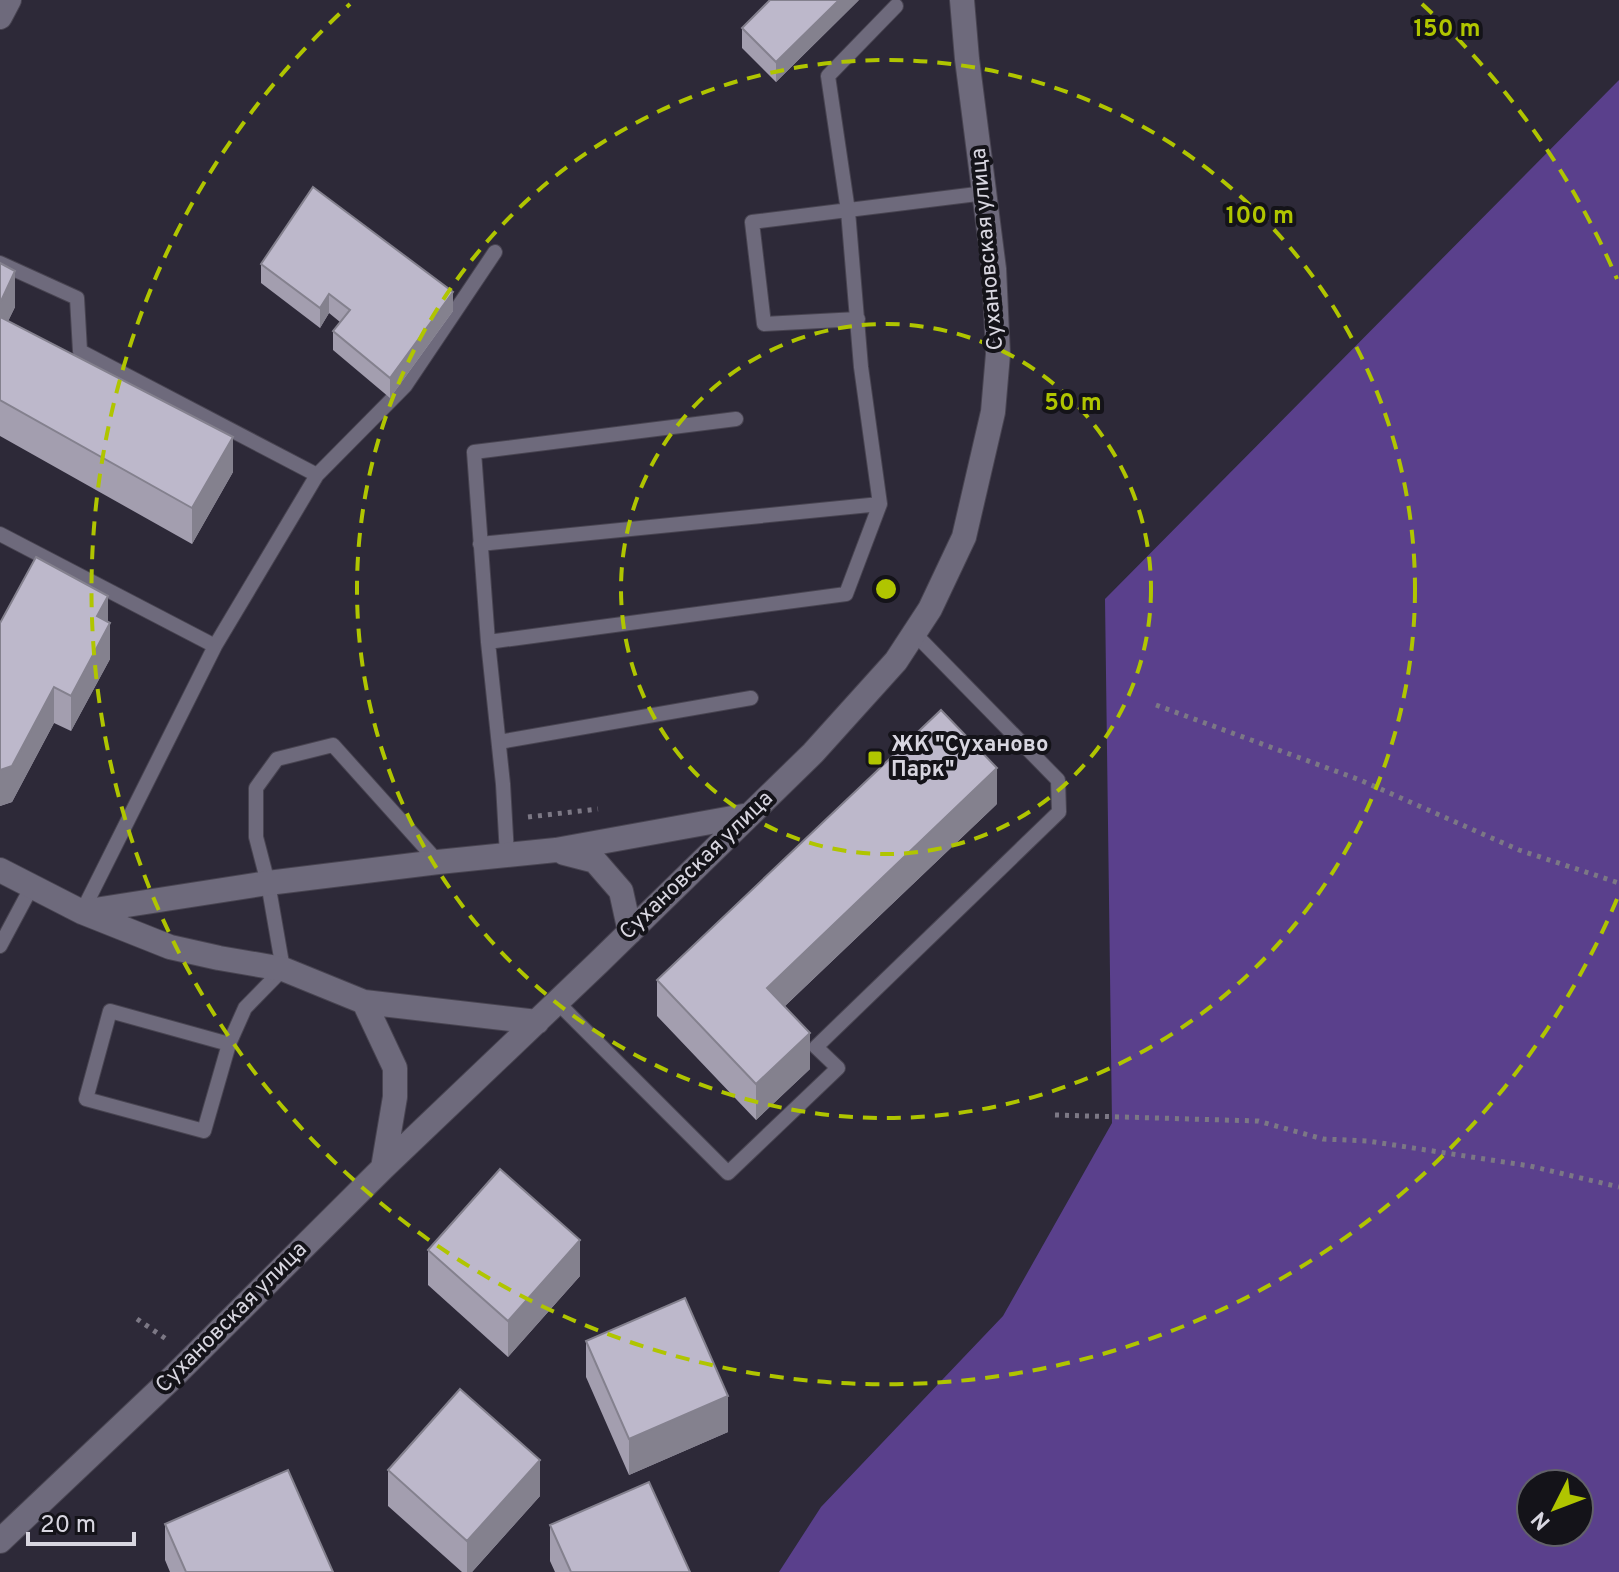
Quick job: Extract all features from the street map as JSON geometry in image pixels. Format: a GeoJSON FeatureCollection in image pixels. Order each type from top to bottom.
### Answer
{"type":"FeatureCollection","features":[{"type":"Feature","properties":{"kind":"street"},"geometry":{"type":"LineString","coordinates":[[0,17],[9,0]]}},
{"type":"Feature","properties":{"kind":"street","name":"Сухановская улица"},"geometry":{"type":"LineString","coordinates":[[0,1541],[813,753],[896,661],[930,609],[964,537],[993,412],[998,354],[994,269],[962,0]]}},
{"type":"Feature","properties":{"kind":"street"},"geometry":{"type":"LineString","coordinates":[[82,912],[268,883],[556,850],[749,815]]}},
{"type":"Feature","properties":{"kind":"street"},"geometry":{"type":"LineString","coordinates":[[556,850],[595,861],[621,891],[630,932]]}},
{"type":"Feature","properties":{"kind":"street"},"geometry":{"type":"LineString","coordinates":[[0,870],[82,912],[170,947],[283,969],[364,1002],[537,1022]]}},
{"type":"Feature","properties":{"kind":"street"},"geometry":{"type":"LineString","coordinates":[[364,1002],[395,1068],[395,1097],[383,1168]]}},
{"type":"Feature","properties":{"kind":"lane"},"geometry":{"type":"LineString","coordinates":[[488,642],[846,594],[880,504],[861,367],[848,211],[828,76],[896,6]]}},
{"type":"Feature","properties":{"kind":"lane"},"geometry":{"type":"LineString","coordinates":[[858,319],[764,324],[752,222],[985,193]]}},
{"type":"Feature","properties":{"kind":"lane"},"geometry":{"type":"LineString","coordinates":[[82,912],[215,646],[317,475],[405,386],[495,252]]}},
{"type":"Feature","properties":{"kind":"lane"},"geometry":{"type":"LineString","coordinates":[[0,263],[77,298],[80,351],[317,475]]}},
{"type":"Feature","properties":{"kind":"lane"},"geometry":{"type":"LineString","coordinates":[[507,855],[474,452],[736,419]]}},
{"type":"Feature","properties":{"kind":"lane"},"geometry":{"type":"LineString","coordinates":[[480,544],[880,504]]}},
{"type":"Feature","properties":{"kind":"lane"},"geometry":{"type":"LineString","coordinates":[[0,534],[215,646]]}},
{"type":"Feature","properties":{"kind":"lane"},"geometry":{"type":"LineString","coordinates":[[557,1002],[728,1173],[838,1068],[816,1047],[1059,812],[1058,780],[914,633]]}},
{"type":"Feature","properties":{"kind":"lane"},"geometry":{"type":"LineString","coordinates":[[499,742],[751,698]]}},
{"type":"Feature","properties":{"kind":"lane"},"geometry":{"type":"LineString","coordinates":[[229,1044],[110,1011],[86,1099],[204,1131],[229,1044],[245,1008],[283,969],[268,883],[256,837],[256,788],[277,759],[333,745],[438,862]]}},
{"type":"Feature","properties":{"kind":"lane"},"geometry":{"type":"LineString","coordinates":[[0,946],[31,888]]}},
{"type":"Feature","properties":{"kind":"path"},"geometry":{"type":"LineString","coordinates":[[1156,705],[1360,780],[1519,850],[1619,883]]}},
{"type":"Feature","properties":{"kind":"path"},"geometry":{"type":"LineString","coordinates":[[505,820],[599,809]]}},
{"type":"Feature","properties":{"kind":"path"},"geometry":{"type":"LineString","coordinates":[[1055,1115],[1258,1121],[1323,1139],[1368,1141],[1530,1166],[1619,1187]]}},
{"type":"Feature","properties":{"kind":"path"},"geometry":{"type":"LineString","coordinates":[[137,1319],[192,1358]]}},
{"type":"Feature","properties":{"kind":"shaded area"},"geometry":{"type":"Polygon","coordinates":[[[1619,80],[1619,1572],[779,1572],[821,1507],[1003,1316],[1112,1123],[1105,599],[1619,80]]]}},
{"type":"Feature","properties":{"kind":"building"},"geometry":{"type":"Polygon","coordinates":[[[770,0],[839,0],[776,62],[742,28],[770,0]]]}},
{"type":"Feature","properties":{"kind":"building"},"geometry":{"type":"Polygon","coordinates":[[[313,187],[453,292],[390,378],[333,331],[350,310],[329,294],[320,308],[261,264],[313,187]]]}},
{"type":"Feature","properties":{"kind":"building"},"geometry":{"type":"Polygon","coordinates":[[[0,263],[15,271],[0,303],[0,263]]]}},
{"type":"Feature","properties":{"kind":"building"},"geometry":{"type":"Polygon","coordinates":[[[0,317],[233,437],[192,508],[0,400],[0,317]]]}},
{"type":"Feature","properties":{"kind":"building"},"geometry":{"type":"Polygon","coordinates":[[[36,557],[108,596],[97,616],[110,623],[71,696],[54,687],[12,766],[0,770],[0,623],[36,557]]]}},
{"type":"Feature","properties":{"kind":"building"},"geometry":{"type":"Polygon","coordinates":[[[941,710],[997,768],[767,988],[810,1033],[756,1084],[657,980],[941,710]]]}},
{"type":"Feature","properties":{"kind":"building"},"geometry":{"type":"Polygon","coordinates":[[[500,1169],[580,1240],[508,1321],[428,1250],[500,1169]]]}},
{"type":"Feature","properties":{"kind":"building"},"geometry":{"type":"Polygon","coordinates":[[[685,1298],[728,1396],[629,1439],[586,1341],[685,1298]]]}},
{"type":"Feature","properties":{"kind":"building"},"geometry":{"type":"Polygon","coordinates":[[[460,1389],[540,1460],[467,1541],[388,1470],[460,1389]]]}},
{"type":"Feature","properties":{"kind":"building"},"geometry":{"type":"Polygon","coordinates":[[[288,1470],[333,1572],[186,1572],[165,1524],[288,1470]]]}},
{"type":"Feature","properties":{"kind":"building"},"geometry":{"type":"Polygon","coordinates":[[[649,1482],[690,1572],[571,1572],[550,1525],[649,1482]]]}},
{"type":"Feature","properties":{"kind":"place","name":"ЖК \"Суханово Парк\""},"geometry":{"type":"Point","coordinates":[875,758]}}]}
